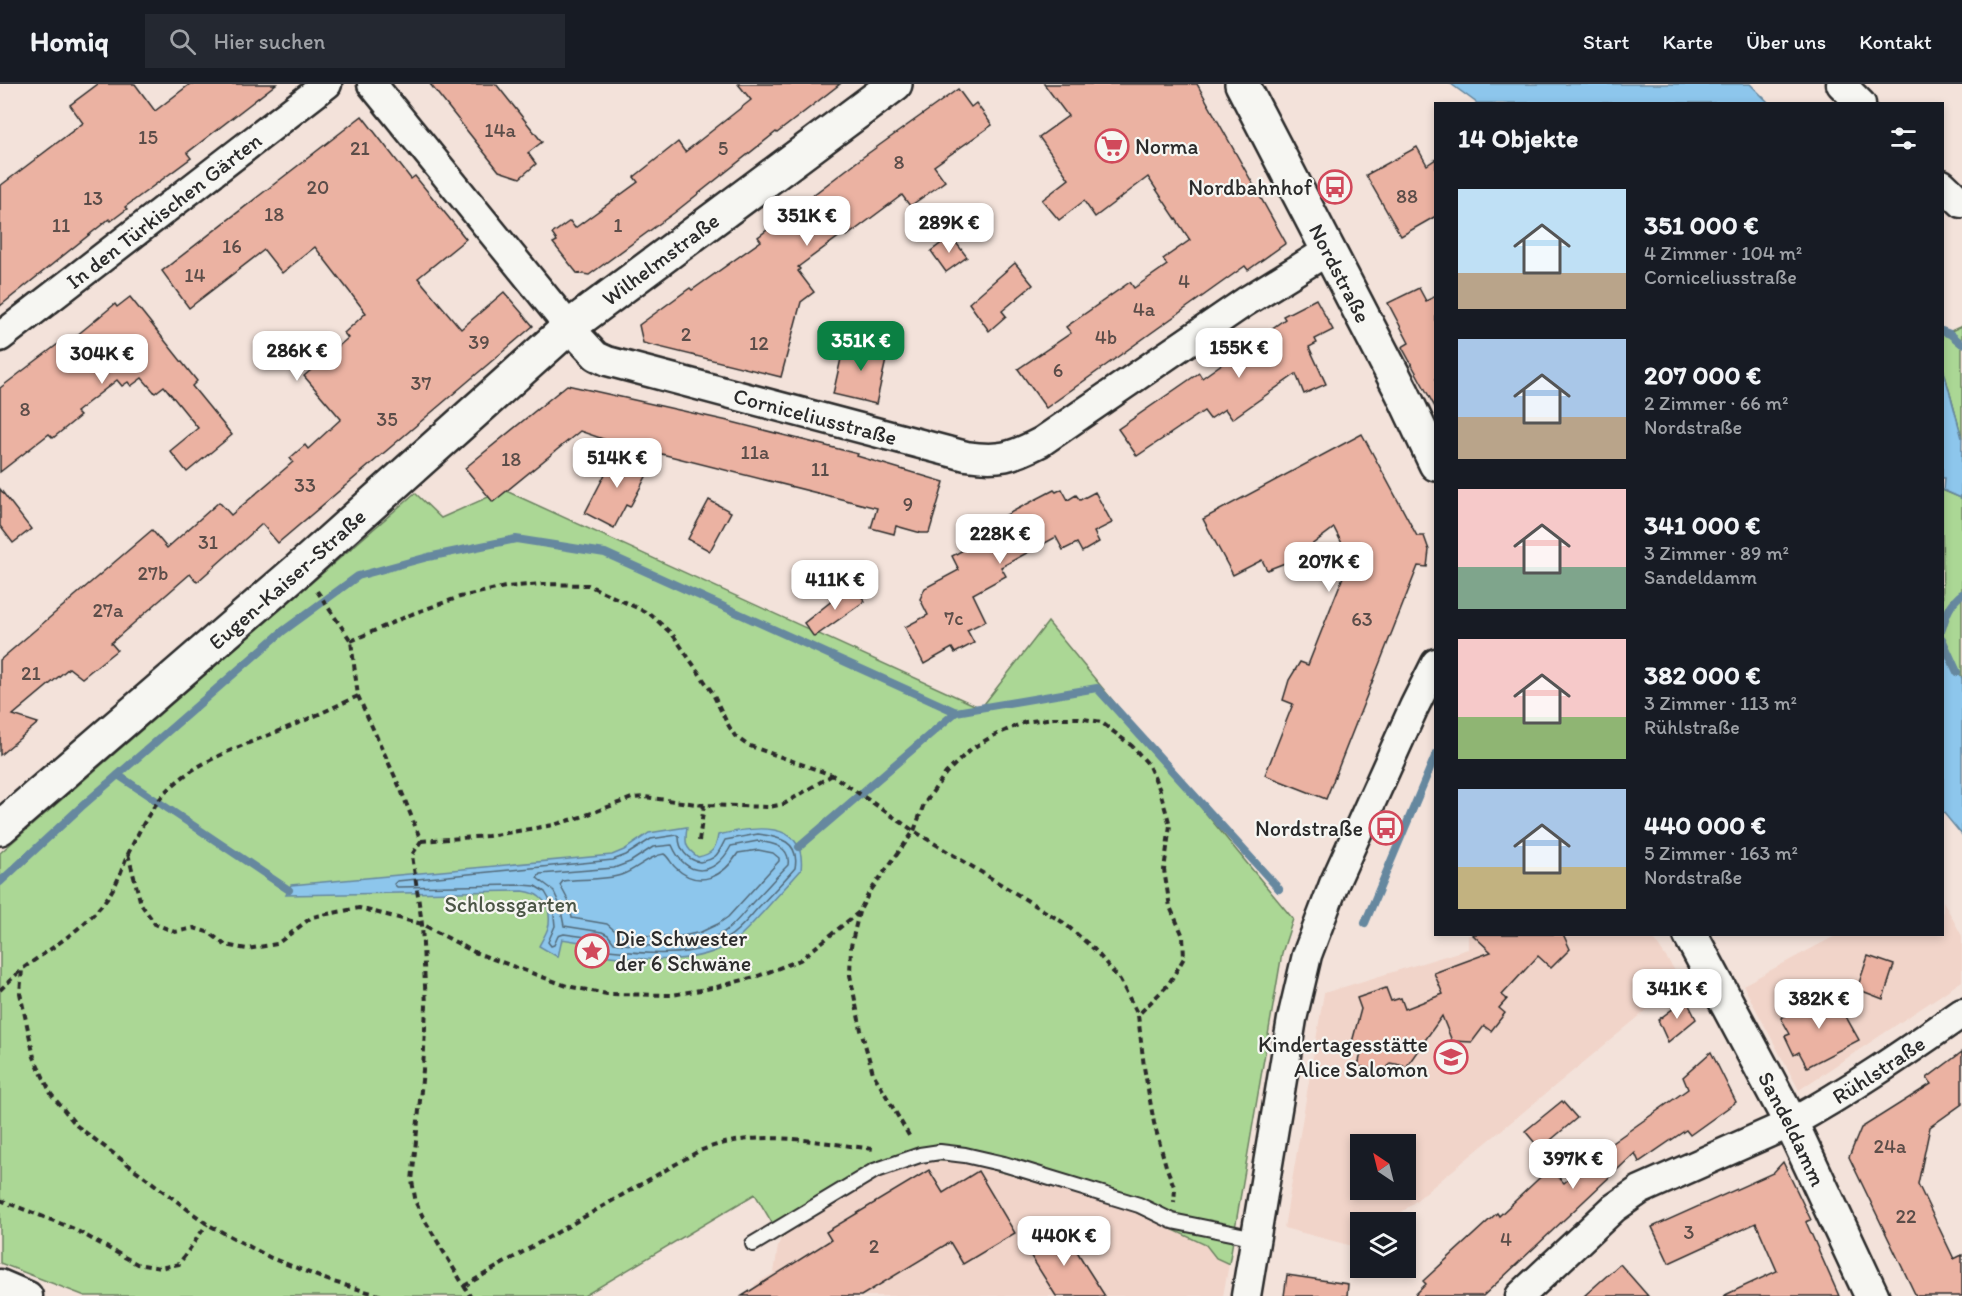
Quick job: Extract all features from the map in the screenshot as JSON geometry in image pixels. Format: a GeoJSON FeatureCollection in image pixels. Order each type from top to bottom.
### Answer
{"type":"FeatureCollection","features":[{"type":"Feature","properties":{"kind":"main road","name":"Wilhelmstraße"},"geometry":{"type":"LineString","coordinates":[[569,327],[895,84]]}},
{"type":"Feature","properties":{"kind":"main road","name":"Nordstraße"},"geometry":{"type":"LineString","coordinates":[[1242,84],[1402,392],[1434,460]]}},
{"type":"Feature","properties":{"kind":"main road","name":"Eugen-Kaiser-Straße"},"geometry":{"type":"LineString","coordinates":[[0,828],[289,578],[569,327]]}},
{"type":"Feature","properties":{"kind":"main road","name":"Sandeldamm"},"geometry":{"type":"LineString","coordinates":[[1691,936],[1791,1123],[1872,1296]]}},
{"type":"Feature","properties":{"kind":"street","name":"In den Türkischen Gärten"},"geometry":{"type":"LineString","coordinates":[[0,337],[327,84]]}},
{"type":"Feature","properties":{"kind":"street","name":"Corniceliusstraße"},"geometry":{"type":"LineString","coordinates":[[372,84],[569,327],[596,356],[607,361],[966,456],[1001,459],[1041,442],[1245,302],[1329,250]]}},
{"type":"Feature","properties":{"kind":"street"},"geometry":{"type":"LineString","coordinates":[[1944,186],[1962,203]]}},
{"type":"Feature","properties":{"kind":"street"},"geometry":{"type":"LineString","coordinates":[[1246,1296],[1292,1019],[1307,955],[1334,884],[1434,667]]}},
{"type":"Feature","properties":{"kind":"street","name":"Rühlstraße"},"geometry":{"type":"LineString","coordinates":[[1520,1296],[1614,1208],[1640,1190],[1791,1123],[1889,1065],[1962,1013]]}},
{"type":"Feature","properties":{"kind":"street"},"geometry":{"type":"LineString","coordinates":[[0,1284],[28,1296]]}},
{"type":"Feature","properties":{"kind":"lane"},"geometry":{"type":"LineString","coordinates":[[753,1244],[874,1171],[920,1155],[940,1152],[1004,1164],[1139,1205],[1172,1221],[1256,1238]]}},
{"type":"Feature","properties":{"kind":"path"},"geometry":{"type":"LineString","coordinates":[[351,641],[412,614],[460,597],[505,587],[543,584],[588,585],[650,614],[673,635],[712,692],[735,736],[747,745],[832,775],[914,831],[1064,923],[1094,948],[1120,980],[1138,1015],[1154,1122],[1175,1189],[1172,1221]]}},
{"type":"Feature","properties":{"kind":"path"},"geometry":{"type":"LineString","coordinates":[[314,587],[351,641],[358,696],[422,841]]}},
{"type":"Feature","properties":{"kind":"path"},"geometry":{"type":"LineString","coordinates":[[0,990],[22,969],[75,930],[102,905],[114,888],[128,854],[147,819],[168,789],[185,775],[208,761],[358,696]]}},
{"type":"Feature","properties":{"kind":"path"},"geometry":{"type":"LineString","coordinates":[[920,1155],[873,1073],[861,1030],[850,975],[851,946],[859,912],[869,893],[914,831],[924,804],[946,774],[971,749],[993,736],[1025,722],[1054,718],[1079,718],[1101,722],[1116,732],[1148,764],[1159,788],[1170,825],[1164,870],[1170,907],[1183,936],[1184,958],[1168,985],[1138,1015]]}},
{"type":"Feature","properties":{"kind":"path"},"geometry":{"type":"LineString","coordinates":[[422,841],[488,837],[553,825],[632,798],[644,797],[704,805],[769,807],[784,804],[832,775]]}},
{"type":"Feature","properties":{"kind":"path"},"geometry":{"type":"LineString","coordinates":[[699,841],[704,805]]}},
{"type":"Feature","properties":{"kind":"path"},"geometry":{"type":"LineString","coordinates":[[422,841],[412,855],[422,924],[426,1006],[412,1181],[416,1203],[420,1211],[470,1296]]}},
{"type":"Feature","properties":{"kind":"path"},"geometry":{"type":"LineString","coordinates":[[128,854],[141,904],[155,924],[174,932],[194,928],[210,933],[225,945],[247,949],[277,944],[312,917],[359,908],[422,924],[474,952],[567,987],[607,994],[672,995],[717,987],[758,976],[800,960],[859,912]]}},
{"type":"Feature","properties":{"kind":"path"},"geometry":{"type":"LineString","coordinates":[[22,969],[20,993],[34,1057],[51,1094],[77,1126],[207,1224],[271,1258],[330,1281],[382,1296]]}},
{"type":"Feature","properties":{"kind":"path"},"geometry":{"type":"LineString","coordinates":[[464,1286],[714,1144],[767,1136],[920,1155]]}},
{"type":"Feature","properties":{"kind":"path"},"geometry":{"type":"LineString","coordinates":[[0,1200],[72,1228],[137,1264],[160,1268],[179,1264],[207,1224]]}},
{"type":"Feature","properties":{"kind":"shaded area"},"geometry":{"type":"Polygon","coordinates":[[[1944,903],[1962,936],[1962,981],[1799,1090],[1743,985],[1835,936],[1944,936],[1944,903]]]}},
{"type":"Feature","properties":{"kind":"shaded area","name":"Kindertagesstätte Alice Salomon"},"geometry":{"type":"Polygon","coordinates":[[[1468,936],[1652,936],[1682,981],[1402,1212],[1350,1212],[1350,1245],[1284,1228],[1324,993],[1468,949],[1468,936]]]}},
{"type":"Feature","properties":{"kind":"shaded area"},"geometry":{"type":"Polygon","coordinates":[[[962,1161],[1122,1206],[1206,1245],[1216,1258],[1229,1264],[1223,1296],[761,1296],[754,1285],[774,1273],[778,1246],[781,1238],[788,1231],[880,1175],[918,1162],[962,1161]]]}},
{"type":"Feature","properties":{"kind":"green space"},"geometry":{"type":"Polygon","coordinates":[[[1962,326],[1962,438],[1944,372],[1944,334],[1962,326]]]}},
{"type":"Feature","properties":{"kind":"green space","name":"Schlossgarten"},"geometry":{"type":"Polygon","coordinates":[[[504,490],[981,708],[1048,622],[1293,919],[1282,953],[1229,1264],[1216,1258],[1206,1245],[1122,1206],[962,1161],[920,1162],[887,1173],[835,1201],[788,1231],[781,1238],[755,1194],[584,1296],[85,1296],[0,1263],[0,853],[415,493],[441,518],[504,490]]]}},
{"type":"Feature","properties":{"kind":"green space"},"geometry":{"type":"Polygon","coordinates":[[[1944,491],[1961,498],[1962,494],[1962,678],[1944,652],[1944,491]]]}},
{"type":"Feature","properties":{"kind":"water"},"geometry":{"type":"Polygon","coordinates":[[[1451,84],[1750,84],[1768,102],[1476,102],[1451,84]]]}},
{"type":"Feature","properties":{"kind":"water"},"geometry":{"type":"Polygon","coordinates":[[[1944,372],[1962,438],[1961,498],[1944,490],[1944,372]]]}},
{"type":"Feature","properties":{"kind":"water"},"geometry":{"type":"Polygon","coordinates":[[[1944,654],[1962,678],[1962,835],[1944,813],[1944,654]]]}},
{"type":"Feature","properties":{"kind":"water"},"geometry":{"type":"Polygon","coordinates":[[[687,827],[686,844],[698,857],[712,850],[718,835],[760,829],[786,834],[795,841],[801,853],[801,870],[748,928],[731,943],[701,956],[667,960],[600,955],[599,945],[562,939],[558,957],[539,946],[549,924],[544,901],[535,894],[523,891],[286,895],[291,885],[612,855],[624,850],[649,833],[687,827]]]}},
{"type":"Feature","properties":{"kind":"building"},"geometry":{"type":"Polygon","coordinates":[[[98,84],[135,84],[155,111],[190,84],[276,84],[187,153],[191,158],[125,207],[127,209],[111,221],[109,219],[0,306],[0,186],[83,123],[70,105],[98,84]]]}},
{"type":"Feature","properties":{"kind":"building"},"geometry":{"type":"Polygon","coordinates":[[[430,84],[496,84],[542,142],[528,153],[536,164],[520,178],[499,171],[430,84]]]}},
{"type":"Feature","properties":{"kind":"building"},"geometry":{"type":"Polygon","coordinates":[[[738,84],[840,84],[674,213],[589,275],[577,273],[553,243],[557,241],[552,234],[570,221],[575,228],[638,182],[634,177],[678,142],[685,152],[751,100],[738,84]]]}},
{"type":"Feature","properties":{"kind":"building"},"geometry":{"type":"Polygon","coordinates":[[[1044,84],[1197,84],[1286,243],[1248,270],[1245,266],[1046,408],[1018,369],[1071,333],[1066,327],[1130,282],[1134,288],[1167,265],[1163,259],[1190,240],[1148,177],[1095,217],[1084,201],[1059,220],[1042,200],[1069,179],[1039,137],[1068,116],[1044,84]]]}},
{"type":"Feature","properties":{"kind":"building"},"geometry":{"type":"Polygon","coordinates":[[[958,89],[971,107],[976,103],[992,125],[934,166],[945,181],[933,190],[910,206],[902,195],[847,236],[844,233],[798,267],[800,269],[798,271],[814,292],[801,302],[781,377],[643,343],[639,325],[761,241],[758,237],[863,157],[958,89]]]}},
{"type":"Feature","properties":{"kind":"building"},"geometry":{"type":"Polygon","coordinates":[[[362,116],[411,179],[415,176],[466,239],[418,278],[461,329],[504,292],[533,326],[278,543],[262,524],[197,582],[190,574],[111,643],[117,650],[82,678],[69,668],[13,715],[38,723],[0,755],[0,660],[152,530],[167,548],[219,502],[231,515],[293,462],[290,458],[305,445],[308,449],[341,419],[304,376],[348,338],[344,333],[366,313],[315,247],[282,273],[264,250],[189,308],[162,271],[362,116]]]}},
{"type":"Feature","properties":{"kind":"building"},"geometry":{"type":"Polygon","coordinates":[[[1417,147],[1427,165],[1434,160],[1434,217],[1401,236],[1366,175],[1417,147]]]}},
{"type":"Feature","properties":{"kind":"building"},"geometry":{"type":"Polygon","coordinates":[[[951,236],[967,257],[946,272],[931,251],[951,236]]]}},
{"type":"Feature","properties":{"kind":"building"},"geometry":{"type":"Polygon","coordinates":[[[1015,263],[1033,285],[1002,311],[1006,316],[989,331],[969,303],[1015,263]]]}},
{"type":"Feature","properties":{"kind":"building"},"geometry":{"type":"Polygon","coordinates":[[[1419,288],[1426,301],[1434,297],[1434,405],[1402,347],[1409,343],[1388,303],[1419,288]]]}},
{"type":"Feature","properties":{"kind":"building"},"geometry":{"type":"Polygon","coordinates":[[[130,297],[197,381],[192,386],[232,435],[187,472],[170,451],[198,428],[164,386],[155,393],[142,378],[131,386],[128,382],[122,386],[117,380],[76,412],[80,416],[53,438],[49,434],[0,472],[0,388],[62,341],[65,345],[115,304],[117,307],[130,297]]]}},
{"type":"Feature","properties":{"kind":"building"},"geometry":{"type":"Polygon","coordinates":[[[1316,299],[1333,330],[1315,339],[1317,343],[1309,347],[1326,384],[1304,394],[1296,374],[1232,419],[1225,409],[1210,419],[1204,411],[1137,456],[1118,429],[1199,373],[1202,378],[1285,319],[1283,316],[1316,299]]]}},
{"type":"Feature","properties":{"kind":"building"},"geometry":{"type":"Polygon","coordinates":[[[845,341],[888,351],[876,404],[833,394],[845,341]]]}},
{"type":"Feature","properties":{"kind":"building"},"geometry":{"type":"Polygon","coordinates":[[[567,385],[728,421],[858,454],[857,456],[944,482],[929,533],[896,526],[894,534],[871,528],[877,508],[606,440],[580,431],[493,502],[465,468],[567,385]]]}},
{"type":"Feature","properties":{"kind":"building"},"geometry":{"type":"Polygon","coordinates":[[[1362,434],[1417,536],[1424,536],[1429,550],[1427,567],[1418,566],[1326,799],[1265,775],[1293,704],[1283,700],[1289,680],[1300,662],[1308,665],[1350,559],[1334,528],[1290,561],[1267,570],[1262,560],[1233,575],[1203,519],[1362,434]]]}},
{"type":"Feature","properties":{"kind":"building"},"geometry":{"type":"Polygon","coordinates":[[[617,451],[650,469],[630,507],[626,505],[614,528],[585,513],[617,451]]]}},
{"type":"Feature","properties":{"kind":"building"},"geometry":{"type":"Polygon","coordinates":[[[0,489],[31,529],[13,543],[0,526],[0,489]]]}},
{"type":"Feature","properties":{"kind":"building"},"geometry":{"type":"Polygon","coordinates":[[[1062,489],[1068,500],[1076,495],[1080,500],[1095,492],[1112,523],[1094,532],[1099,542],[1082,552],[1077,543],[1063,550],[1056,537],[1001,567],[1006,576],[973,594],[986,621],[967,630],[974,643],[955,653],[952,648],[924,664],[905,627],[928,615],[920,599],[925,588],[959,570],[952,556],[980,541],[975,531],[1054,490],[1056,492],[1062,489]]]}},
{"type":"Feature","properties":{"kind":"building"},"geometry":{"type":"Polygon","coordinates":[[[709,500],[731,512],[710,551],[688,539],[709,500]]]}},
{"type":"Feature","properties":{"kind":"building"},"geometry":{"type":"Polygon","coordinates":[[[852,585],[865,601],[814,637],[804,623],[852,585]]]}},
{"type":"Feature","properties":{"kind":"building"},"geometry":{"type":"Polygon","coordinates":[[[1474,936],[1564,936],[1570,949],[1551,968],[1538,956],[1502,995],[1507,999],[1499,1008],[1505,1013],[1491,1031],[1484,1026],[1472,1042],[1452,1041],[1442,1016],[1407,1066],[1390,1063],[1385,1072],[1358,1066],[1362,1049],[1351,1046],[1361,1009],[1357,998],[1386,988],[1391,1001],[1401,998],[1405,1009],[1443,994],[1434,973],[1491,952],[1474,936]]]}},
{"type":"Feature","properties":{"kind":"building"},"geometry":{"type":"Polygon","coordinates":[[[1868,956],[1894,965],[1883,999],[1857,989],[1868,956]]]}},
{"type":"Feature","properties":{"kind":"building"},"geometry":{"type":"Polygon","coordinates":[[[1825,994],[1827,998],[1836,999],[1859,1040],[1807,1067],[1799,1052],[1794,1055],[1785,1036],[1790,1034],[1781,1018],[1825,994]]]}},
{"type":"Feature","properties":{"kind":"building"},"geometry":{"type":"Polygon","coordinates":[[[1686,999],[1696,1019],[1668,1042],[1658,1020],[1686,999]]]}},
{"type":"Feature","properties":{"kind":"building"},"geometry":{"type":"Polygon","coordinates":[[[1711,1052],[1736,1102],[1690,1135],[1686,1130],[1639,1162],[1635,1153],[1483,1296],[1414,1296],[1426,1284],[1423,1281],[1497,1213],[1499,1216],[1550,1168],[1564,1183],[1602,1150],[1688,1089],[1683,1077],[1711,1052]]]}},
{"type":"Feature","properties":{"kind":"building"},"geometry":{"type":"Polygon","coordinates":[[[1962,1052],[1962,1104],[1930,1127],[1918,1184],[1954,1259],[1962,1255],[1962,1296],[1916,1296],[1849,1157],[1861,1128],[1931,1084],[1927,1078],[1962,1052]]]}},
{"type":"Feature","properties":{"kind":"building"},"geometry":{"type":"Polygon","coordinates":[[[1562,1101],[1577,1118],[1540,1149],[1525,1131],[1562,1101]]]}},
{"type":"Feature","properties":{"kind":"building"},"geometry":{"type":"Polygon","coordinates":[[[1783,1162],[1811,1220],[1806,1222],[1839,1296],[1723,1296],[1777,1271],[1756,1223],[1669,1263],[1652,1227],[1773,1173],[1783,1162]]]}},
{"type":"Feature","properties":{"kind":"building"},"geometry":{"type":"Polygon","coordinates":[[[929,1170],[943,1193],[978,1171],[1015,1233],[963,1264],[950,1242],[861,1296],[742,1296],[831,1240],[826,1232],[929,1170]]]}},
{"type":"Feature","properties":{"kind":"building"},"geometry":{"type":"Polygon","coordinates":[[[1063,1228],[1105,1296],[1056,1296],[1027,1250],[1063,1228]]]}},
{"type":"Feature","properties":{"kind":"building"},"geometry":{"type":"Polygon","coordinates":[[[1620,1264],[1648,1296],[1584,1296],[1620,1264]]]}},
{"type":"Feature","properties":{"kind":"building"},"geometry":{"type":"Polygon","coordinates":[[[1287,1275],[1348,1284],[1347,1296],[1284,1296],[1287,1275]]]}},
{"type":"Feature","properties":{"kind":"waterway"},"geometry":{"type":"LineString","coordinates":[[1944,332],[1962,344]]}},
{"type":"Feature","properties":{"kind":"waterway"},"geometry":{"type":"LineString","coordinates":[[0,882],[81,807],[283,631],[358,576],[428,557],[516,539],[605,553],[956,712],[1097,688],[1279,889]]}},
{"type":"Feature","properties":{"kind":"waterway"},"geometry":{"type":"LineString","coordinates":[[1944,622],[1954,601],[1962,594]]}},
{"type":"Feature","properties":{"kind":"waterway"},"geometry":{"type":"LineString","coordinates":[[1944,643],[1957,672]]}},
{"type":"Feature","properties":{"kind":"waterway"},"geometry":{"type":"LineString","coordinates":[[799,847],[956,712]]}},
{"type":"Feature","properties":{"kind":"waterway"},"geometry":{"type":"LineString","coordinates":[[1365,923],[1434,759]]}},
{"type":"Feature","properties":{"kind":"waterway"},"geometry":{"type":"LineString","coordinates":[[118,775],[289,890]]}},
{"type":"Feature","properties":{"kind":"place","name":"Norma"},"geometry":{"type":"Point","coordinates":[1112,146]}},
{"type":"Feature","properties":{"kind":"place","name":"Nordbahnhof"},"geometry":{"type":"Point","coordinates":[1335,187]}},
{"type":"Feature","properties":{"kind":"place","name":"Nordstraße"},"geometry":{"type":"Point","coordinates":[1386,828]}},
{"type":"Feature","properties":{"kind":"place","name":"Die Schwester der 6 Schwäne"},"geometry":{"type":"Point","coordinates":[592,951]}},
{"type":"Feature","properties":{"kind":"place","name":"Kindertagesstätte Alice Salomon"},"geometry":{"type":"Point","coordinates":[1451,1057]}}]}
